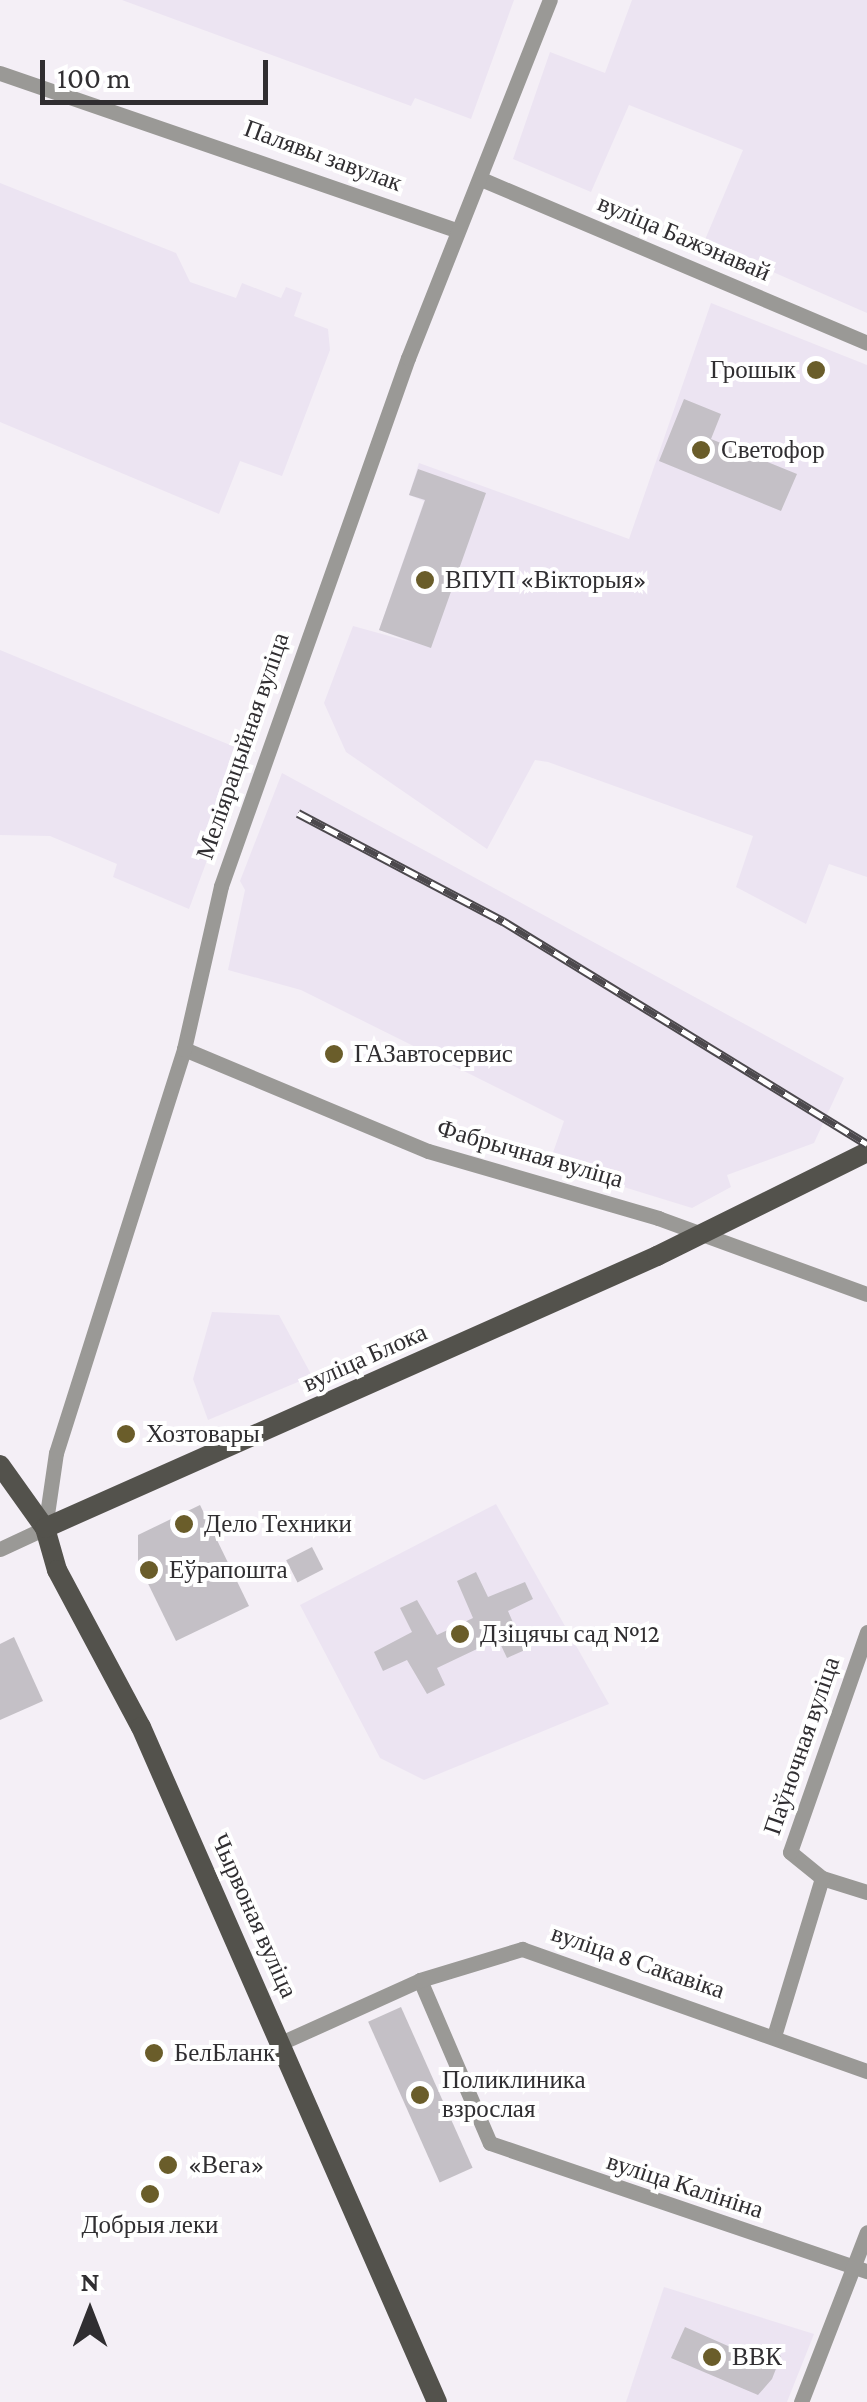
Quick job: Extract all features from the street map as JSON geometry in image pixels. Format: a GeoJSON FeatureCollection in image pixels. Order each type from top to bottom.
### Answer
{"type":"FeatureCollection","features":[{"type":"Feature","properties":{"kind":"main road","name":"вуліца Блока"},"geometry":{"type":"LineString","coordinates":[[45,1528],[704,1233],[867,1152]]}},
{"type":"Feature","properties":{"kind":"main road","name":"Чырвоная вуліца"},"geometry":{"type":"LineString","coordinates":[[0,1465],[45,1528],[57,1570],[141,1728],[283,2042],[437,2402]]}},
{"type":"Feature","properties":{"kind":"street","name":"Меліярацыйная вуліца"},"geometry":{"type":"LineString","coordinates":[[45,1528],[56,1453],[184,1049],[210,918],[273,729],[458,231],[547,5]]}},
{"type":"Feature","properties":{"kind":"street","name":"Палявы завулак"},"geometry":{"type":"LineString","coordinates":[[0,72],[458,231]]}},
{"type":"Feature","properties":{"kind":"street","name":"вуліца Бажэнавай"},"geometry":{"type":"LineString","coordinates":[[481,178],[867,343]]}},
{"type":"Feature","properties":{"kind":"street","name":"Фабрычная вуліца"},"geometry":{"type":"LineString","coordinates":[[184,1049],[428,1151],[704,1233],[867,1294]]}},
{"type":"Feature","properties":{"kind":"street"},"geometry":{"type":"LineString","coordinates":[[0,1549],[45,1528]]}},
{"type":"Feature","properties":{"kind":"street","name":"Паўночная вуліца"},"geometry":{"type":"LineString","coordinates":[[822,1878],[790,1852],[867,1632]]}},
{"type":"Feature","properties":{"kind":"street"},"geometry":{"type":"LineString","coordinates":[[774,2036],[822,1878],[867,1892]]}},
{"type":"Feature","properties":{"kind":"street","name":"вуліца 8 Сакавіка"},"geometry":{"type":"LineString","coordinates":[[283,2042],[420,1980],[522,1949],[867,2071]]}},
{"type":"Feature","properties":{"kind":"street","name":"вуліца Калініна"},"geometry":{"type":"LineString","coordinates":[[420,1980],[490,2143],[860,2269]]}},
{"type":"Feature","properties":{"kind":"street"},"geometry":{"type":"LineString","coordinates":[[801,2402],[860,2269],[867,2232]]}},
{"type":"Feature","properties":{"kind":"shaded area"},"geometry":{"type":"Polygon","coordinates":[[[122,0],[514,0],[471,119],[415,98],[411,106],[122,0]]]}},
{"type":"Feature","properties":{"kind":"shaded area"},"geometry":{"type":"Polygon","coordinates":[[[632,0],[867,0],[867,313],[704,242],[743,150],[629,105],[591,192],[513,159],[550,52],[605,73],[632,0]]]}},
{"type":"Feature","properties":{"kind":"shaded area"},"geometry":{"type":"Polygon","coordinates":[[[0,183],[176,253],[190,282],[236,298],[242,283],[281,298],[286,287],[302,293],[294,316],[328,329],[330,350],[282,476],[240,461],[219,514],[0,422],[0,183]]]}},
{"type":"Feature","properties":{"kind":"shaded area"},"geometry":{"type":"Polygon","coordinates":[[[711,303],[867,365],[867,877],[829,864],[806,924],[736,887],[753,836],[548,762],[535,760],[487,849],[346,752],[324,703],[353,626],[411,642],[379,630],[424,501],[409,495],[419,463],[629,539],[711,303]]]}},
{"type":"Feature","properties":{"kind":"shaded area"},"geometry":{"type":"Polygon","coordinates":[[[0,650],[247,752],[189,909],[113,877],[117,864],[50,836],[0,835],[0,650]]]}},
{"type":"Feature","properties":{"kind":"shaded area"},"geometry":{"type":"Polygon","coordinates":[[[282,773],[844,1078],[814,1143],[727,1175],[731,1187],[692,1208],[549,1164],[564,1121],[301,990],[228,970],[245,890],[240,881],[282,773]]]}},
{"type":"Feature","properties":{"kind":"shaded area"},"geometry":{"type":"Polygon","coordinates":[[[212,1312],[279,1315],[312,1376],[208,1420],[193,1379],[212,1312]]]}},
{"type":"Feature","properties":{"kind":"shaded area"},"geometry":{"type":"Polygon","coordinates":[[[496,1504],[609,1704],[424,1780],[380,1758],[300,1605],[496,1504]]]}},
{"type":"Feature","properties":{"kind":"shaded area"},"geometry":{"type":"Polygon","coordinates":[[[664,2287],[814,2334],[787,2402],[626,2402],[664,2287]]]}},
{"type":"Feature","properties":{"kind":"building","name":"Светофор"},"geometry":{"type":"Polygon","coordinates":[[[684,399],[721,414],[711,439],[797,474],[781,511],[659,461],[684,399]]]}},
{"type":"Feature","properties":{"kind":"building","name":"ВПУП «Вікторыя»"},"geometry":{"type":"Polygon","coordinates":[[[418,469],[486,493],[431,648],[379,630],[425,500],[409,495],[418,469]]]}},
{"type":"Feature","properties":{"kind":"building"},"geometry":{"type":"Polygon","coordinates":[[[200,1505],[249,1606],[176,1641],[138,1563],[138,1535],[200,1505]]]}},
{"type":"Feature","properties":{"kind":"building"},"geometry":{"type":"Polygon","coordinates":[[[312,1547],[323,1569],[298,1582],[286,1560],[312,1547]]]}},
{"type":"Feature","properties":{"kind":"building","name":"Дзіцячы сад №12"},"geometry":{"type":"Polygon","coordinates":[[[476,1572],[488,1597],[525,1582],[533,1599],[508,1611],[525,1650],[507,1658],[498,1639],[437,1668],[445,1685],[427,1694],[407,1660],[383,1671],[374,1652],[412,1632],[400,1608],[417,1600],[437,1635],[473,1618],[457,1581],[476,1572]]]}},
{"type":"Feature","properties":{"kind":"building"},"geometry":{"type":"Polygon","coordinates":[[[14,1637],[43,1701],[0,1720],[0,1644],[14,1637]]]}},
{"type":"Feature","properties":{"kind":"building","name":"Поликлиника взрослая"},"geometry":{"type":"Polygon","coordinates":[[[401,2007],[473,2168],[440,2182],[368,2022],[401,2007]]]}},
{"type":"Feature","properties":{"kind":"building","name":"ВВК"},"geometry":{"type":"Polygon","coordinates":[[[685,2327],[762,2361],[767,2350],[781,2356],[772,2379],[758,2395],[671,2358],[685,2327]]]}},
{"type":"Feature","properties":{"kind":"railway"},"geometry":{"type":"LineString","coordinates":[[298,813],[503,921],[867,1144]]}},
{"type":"Feature","properties":{"kind":"place","name":"Грошык"},"geometry":{"type":"Point","coordinates":[816,370]}},
{"type":"Feature","properties":{"kind":"place","name":"Светофор"},"geometry":{"type":"Point","coordinates":[701,450]}},
{"type":"Feature","properties":{"kind":"place","name":"ВПУП «Вікторыя»"},"geometry":{"type":"Point","coordinates":[425,580]}},
{"type":"Feature","properties":{"kind":"place","name":"ГАЗавтосервис"},"geometry":{"type":"Point","coordinates":[334,1054]}},
{"type":"Feature","properties":{"kind":"place","name":"Хозтовары"},"geometry":{"type":"Point","coordinates":[126,1434]}},
{"type":"Feature","properties":{"kind":"place","name":"Дело Техники"},"geometry":{"type":"Point","coordinates":[184,1524]}},
{"type":"Feature","properties":{"kind":"place","name":"Еўрапошта"},"geometry":{"type":"Point","coordinates":[149,1570]}},
{"type":"Feature","properties":{"kind":"place","name":"Дзіцячы сад №12"},"geometry":{"type":"Point","coordinates":[460,1634]}},
{"type":"Feature","properties":{"kind":"place","name":"БелБланк"},"geometry":{"type":"Point","coordinates":[154,2053]}},
{"type":"Feature","properties":{"kind":"place","name":"Поликлиника взрослая"},"geometry":{"type":"Point","coordinates":[420,2095]}},
{"type":"Feature","properties":{"kind":"place","name":"«Вега»"},"geometry":{"type":"Point","coordinates":[168,2165]}},
{"type":"Feature","properties":{"kind":"place","name":"Добрыя леки"},"geometry":{"type":"Point","coordinates":[150,2194]}},
{"type":"Feature","properties":{"kind":"place","name":"ВВК"},"geometry":{"type":"Point","coordinates":[712,2357]}}]}
